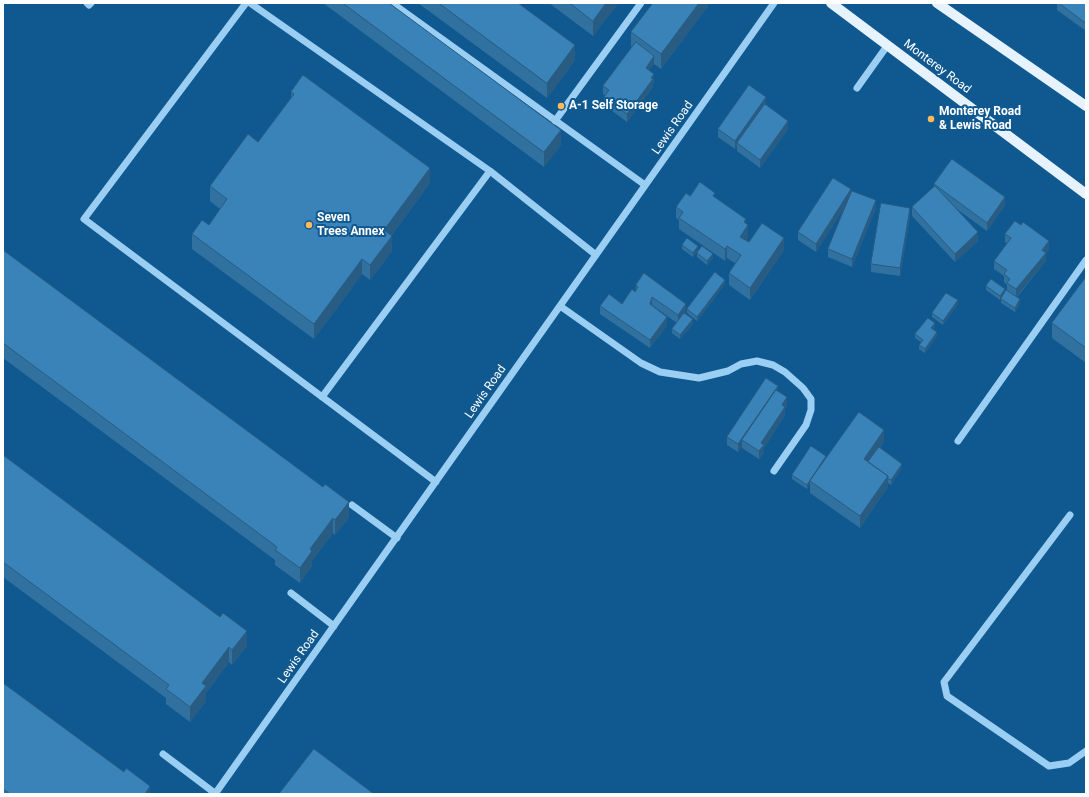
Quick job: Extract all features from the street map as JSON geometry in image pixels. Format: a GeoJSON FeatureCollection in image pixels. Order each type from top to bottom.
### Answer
{"type":"FeatureCollection","features":[{"type":"Feature","properties":{"kind":"main road","name":"Monterey Road"},"geometry":{"type":"LineString","coordinates":[[831,3],[1086,193]]}},
{"type":"Feature","properties":{"kind":"main road"},"geometry":{"type":"LineString","coordinates":[[937,3],[1086,106]]}},
{"type":"Feature","properties":{"kind":"street"},"geometry":{"type":"LineString","coordinates":[[87,3],[90,5],[91,3]]}},
{"type":"Feature","properties":{"kind":"street"},"geometry":{"type":"LineString","coordinates":[[246,3],[84,219],[436,482]]}},
{"type":"Feature","properties":{"kind":"street"},"geometry":{"type":"LineString","coordinates":[[250,3],[490,171],[596,255]]}},
{"type":"Feature","properties":{"kind":"street"},"geometry":{"type":"LineString","coordinates":[[392,3],[645,185]]}},
{"type":"Feature","properties":{"kind":"street"},"geometry":{"type":"LineString","coordinates":[[555,121],[641,3]]}},
{"type":"Feature","properties":{"kind":"street","name":"Lewis Road"},"geometry":{"type":"LineString","coordinates":[[216,794],[774,3]]}},
{"type":"Feature","properties":{"kind":"street"},"geometry":{"type":"LineString","coordinates":[[856,88],[887,46]]}},
{"type":"Feature","properties":{"kind":"street"},"geometry":{"type":"LineString","coordinates":[[322,397],[490,171]]}},
{"type":"Feature","properties":{"kind":"street"},"geometry":{"type":"LineString","coordinates":[[958,441],[1086,260]]}},
{"type":"Feature","properties":{"kind":"street"},"geometry":{"type":"LineString","coordinates":[[560,306],[641,362],[660,372],[699,378],[728,371],[741,364],[756,361],[773,365],[785,372],[803,388],[811,399],[811,410],[806,426],[774,471]]}},
{"type":"Feature","properties":{"kind":"street"},"geometry":{"type":"LineString","coordinates":[[352,505],[397,538]]}},
{"type":"Feature","properties":{"kind":"street"},"geometry":{"type":"LineString","coordinates":[[1070,515],[944,682],[947,696],[1049,766],[1070,764],[1086,751]]}},
{"type":"Feature","properties":{"kind":"street"},"geometry":{"type":"LineString","coordinates":[[291,593],[334,626]]}},
{"type":"Feature","properties":{"kind":"street"},"geometry":{"type":"LineString","coordinates":[[162,754],[216,794]]}},
{"type":"Feature","properties":{"kind":"building"},"geometry":{"type":"Polygon","coordinates":[[[343,3],[389,3],[561,130],[544,152],[343,3]]]}},
{"type":"Feature","properties":{"kind":"building"},"geometry":{"type":"Polygon","coordinates":[[[439,3],[518,3],[575,45],[547,83],[439,3]]]}},
{"type":"Feature","properties":{"kind":"building"},"geometry":{"type":"Polygon","coordinates":[[[570,3],[606,3],[593,21],[570,3]]]}},
{"type":"Feature","properties":{"kind":"building"},"geometry":{"type":"Polygon","coordinates":[[[653,3],[699,3],[661,54],[631,32],[653,3]]]}},
{"type":"Feature","properties":{"kind":"building"},"geometry":{"type":"Polygon","coordinates":[[[1059,3],[1086,3],[1086,23],[1059,3]]]}},
{"type":"Feature","properties":{"kind":"building"},"geometry":{"type":"Polygon","coordinates":[[[636,42],[654,56],[646,68],[654,74],[651,78],[653,79],[627,114],[604,97],[609,90],[603,86],[636,42]]]}},
{"type":"Feature","properties":{"kind":"building","name":"Seven Trees Annex"},"geometry":{"type":"Polygon","coordinates":[[[303,75],[430,168],[384,230],[392,236],[370,265],[362,259],[314,324],[192,234],[202,220],[209,225],[227,199],[210,186],[248,134],[258,142],[294,94],[291,92],[303,75]]]}},
{"type":"Feature","properties":{"kind":"building"},"geometry":{"type":"Polygon","coordinates":[[[749,85],[766,97],[735,141],[718,129],[749,85]]]}},
{"type":"Feature","properties":{"kind":"building"},"geometry":{"type":"Polygon","coordinates":[[[765,104],[788,121],[760,160],[737,143],[765,104]]]}},
{"type":"Feature","properties":{"kind":"building"},"geometry":{"type":"Polygon","coordinates":[[[952,159],[1005,197],[987,223],[934,184],[952,159]]]}},
{"type":"Feature","properties":{"kind":"building"},"geometry":{"type":"Polygon","coordinates":[[[833,178],[851,189],[816,244],[798,232],[833,178]]]}},
{"type":"Feature","properties":{"kind":"building"},"geometry":{"type":"Polygon","coordinates":[[[700,182],[715,193],[713,196],[746,219],[744,222],[748,225],[740,237],[749,242],[762,223],[784,238],[750,288],[729,273],[741,255],[727,246],[725,249],[679,218],[683,212],[676,207],[686,193],[690,196],[700,182]]]}},
{"type":"Feature","properties":{"kind":"building"},"geometry":{"type":"Polygon","coordinates":[[[935,186],[978,232],[955,254],[912,207],[935,186]]]}},
{"type":"Feature","properties":{"kind":"building"},"geometry":{"type":"Polygon","coordinates":[[[852,191],[876,200],[852,259],[828,249],[852,191]]]}},
{"type":"Feature","properties":{"kind":"building"},"geometry":{"type":"Polygon","coordinates":[[[881,203],[910,208],[900,268],[871,264],[881,203]]]}},
{"type":"Feature","properties":{"kind":"building"},"geometry":{"type":"Polygon","coordinates":[[[1015,221],[1021,225],[1023,222],[1049,241],[1042,250],[1046,253],[1016,289],[1007,283],[1010,279],[1004,274],[1007,270],[994,261],[1011,238],[1005,234],[1015,221]]]}},
{"type":"Feature","properties":{"kind":"building"},"geometry":{"type":"Polygon","coordinates":[[[687,238],[698,246],[693,253],[682,245],[687,238]]]}},
{"type":"Feature","properties":{"kind":"building"},"geometry":{"type":"Polygon","coordinates":[[[702,246],[713,254],[707,261],[697,253],[702,246]]]}},
{"type":"Feature","properties":{"kind":"building"},"geometry":{"type":"Polygon","coordinates":[[[3,250],[323,487],[325,484],[349,502],[335,520],[333,518],[310,549],[312,551],[300,568],[275,550],[277,547],[3,343],[3,250]]]}},
{"type":"Feature","properties":{"kind":"building"},"geometry":{"type":"Polygon","coordinates":[[[715,272],[725,280],[697,317],[687,309],[715,272]]]}},
{"type":"Feature","properties":{"kind":"building"},"geometry":{"type":"Polygon","coordinates":[[[644,273],[686,304],[678,315],[652,297],[650,304],[667,317],[650,340],[600,306],[609,294],[622,304],[632,289],[635,292],[638,287],[636,285],[644,273]]]}},
{"type":"Feature","properties":{"kind":"building"},"geometry":{"type":"Polygon","coordinates":[[[1086,277],[1086,348],[1052,323],[1086,277]]]}},
{"type":"Feature","properties":{"kind":"building"},"geometry":{"type":"Polygon","coordinates":[[[991,279],[1005,289],[1000,296],[986,286],[991,279]]]}},
{"type":"Feature","properties":{"kind":"building"},"geometry":{"type":"Polygon","coordinates":[[[1006,290],[1020,299],[1015,308],[1001,299],[1006,290]]]}},
{"type":"Feature","properties":{"kind":"building"},"geometry":{"type":"Polygon","coordinates":[[[946,293],[958,300],[943,321],[932,313],[946,293]]]}},
{"type":"Feature","properties":{"kind":"building"},"geometry":{"type":"Polygon","coordinates":[[[684,313],[693,319],[680,335],[672,329],[684,313]]]}},
{"type":"Feature","properties":{"kind":"building"},"geometry":{"type":"Polygon","coordinates":[[[928,318],[935,323],[931,328],[937,332],[925,349],[919,345],[923,340],[915,334],[928,318]]]}},
{"type":"Feature","properties":{"kind":"building"},"geometry":{"type":"Polygon","coordinates":[[[766,378],[778,386],[738,444],[727,437],[766,378]]]}},
{"type":"Feature","properties":{"kind":"building"},"geometry":{"type":"Polygon","coordinates":[[[776,390],[787,397],[782,405],[785,407],[761,443],[764,445],[759,451],[742,440],[776,390]]]}},
{"type":"Feature","properties":{"kind":"building"},"geometry":{"type":"Polygon","coordinates":[[[859,412],[884,430],[864,459],[888,476],[860,516],[810,481],[859,412]]]}},
{"type":"Feature","properties":{"kind":"building"},"geometry":{"type":"Polygon","coordinates":[[[811,446],[826,456],[807,485],[792,475],[811,446]]]}},
{"type":"Feature","properties":{"kind":"building"},"geometry":{"type":"Polygon","coordinates":[[[879,447],[902,464],[891,480],[888,479],[888,476],[868,462],[879,447]]]}},
{"type":"Feature","properties":{"kind":"building"},"geometry":{"type":"Polygon","coordinates":[[[3,455],[220,617],[223,613],[247,631],[232,650],[229,647],[202,683],[206,686],[190,707],[166,689],[169,685],[3,562],[3,455]]]}},
{"type":"Feature","properties":{"kind":"building"},"geometry":{"type":"Polygon","coordinates":[[[3,683],[124,772],[126,768],[150,786],[145,794],[10,794],[3,789],[3,683]]]}},
{"type":"Feature","properties":{"kind":"building"},"geometry":{"type":"Polygon","coordinates":[[[314,749],[374,794],[279,794],[314,749]]]}},
{"type":"Feature","properties":{"kind":"place","name":"A-1 Self Storage"},"geometry":{"type":"Point","coordinates":[561,106]}},
{"type":"Feature","properties":{"kind":"place","name":"Monterey Road & Lewis Road"},"geometry":{"type":"Point","coordinates":[931,119]}},
{"type":"Feature","properties":{"kind":"place","name":"Seven Trees Annex"},"geometry":{"type":"Point","coordinates":[309,225]}}]}
